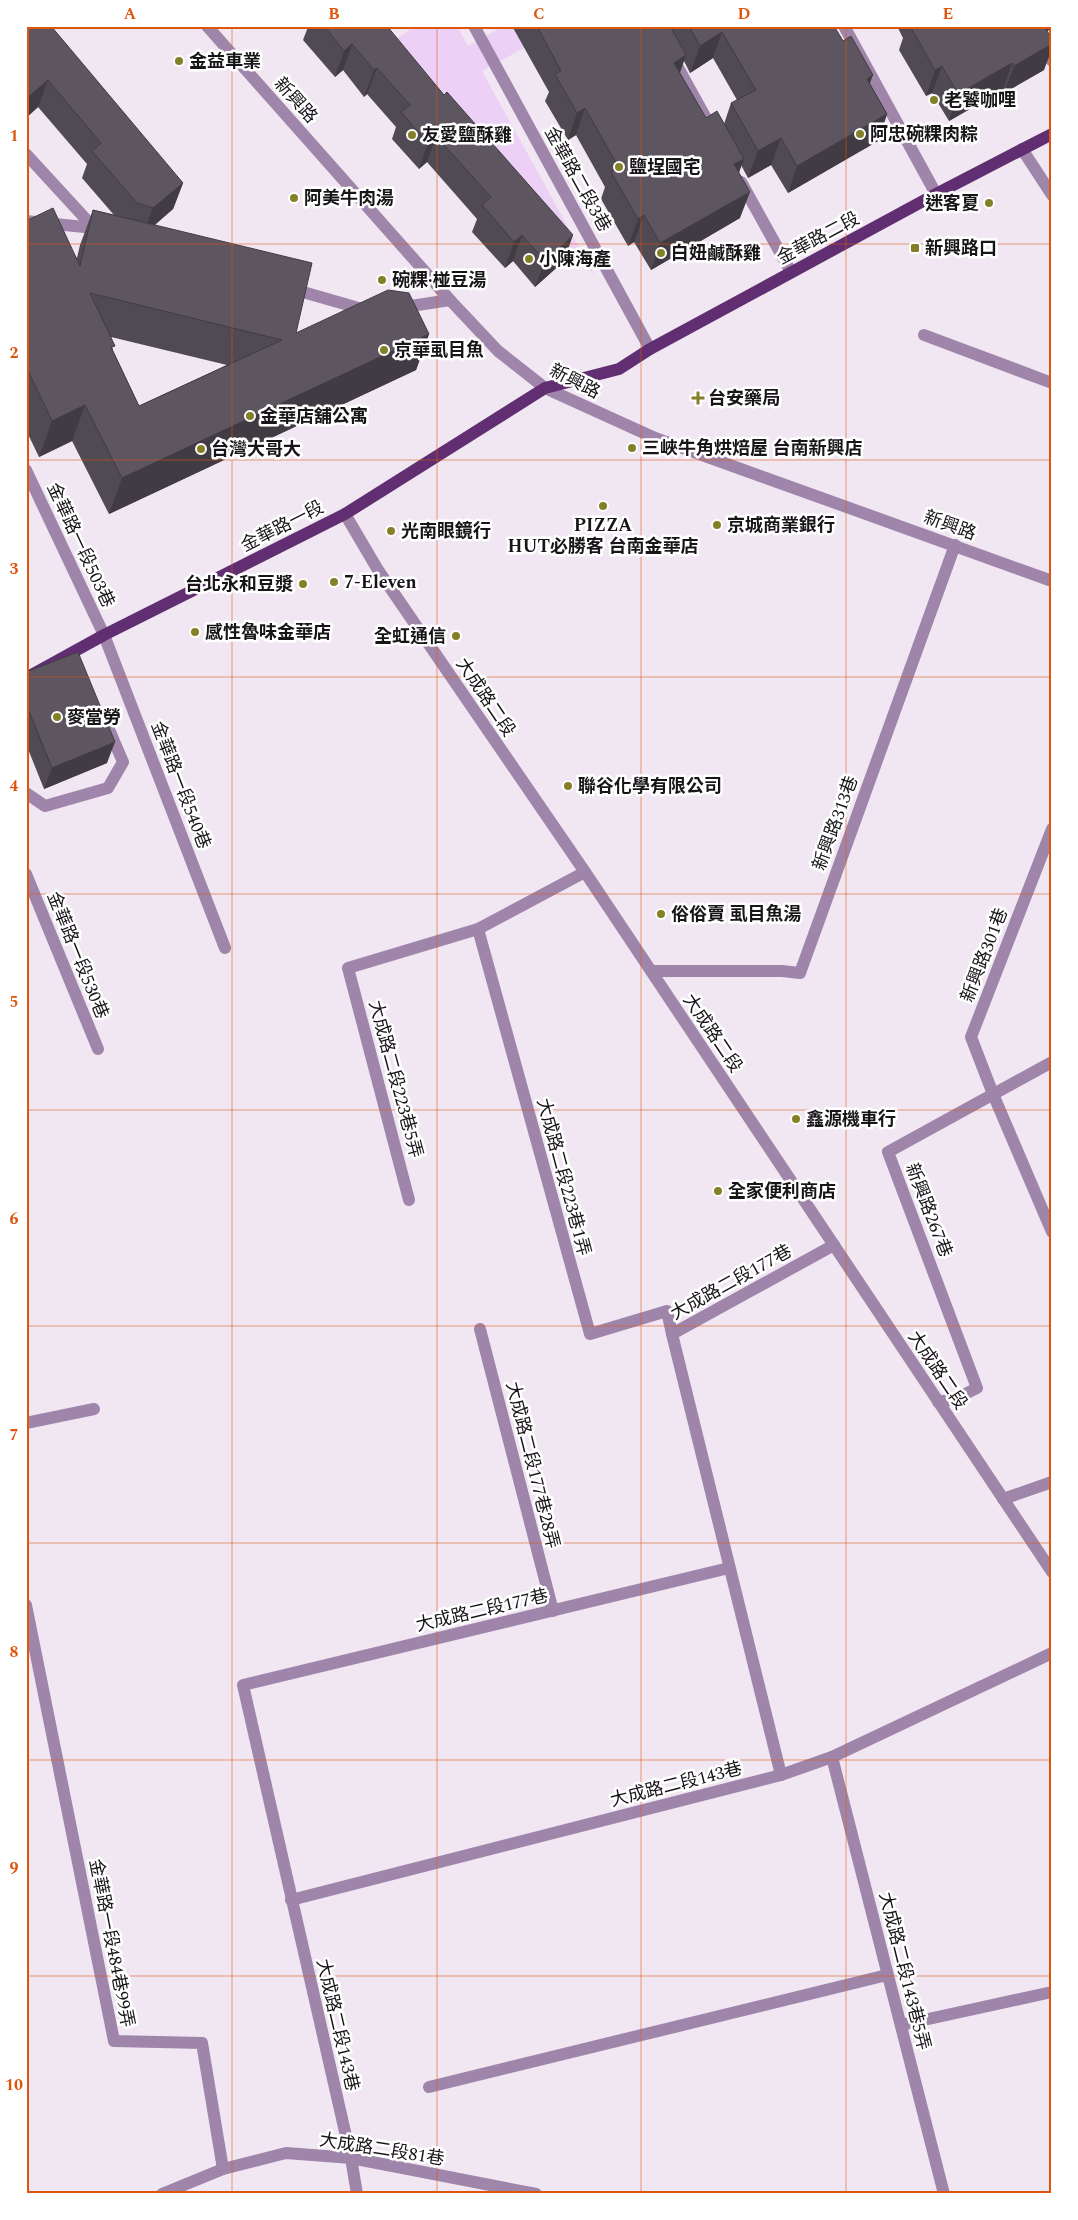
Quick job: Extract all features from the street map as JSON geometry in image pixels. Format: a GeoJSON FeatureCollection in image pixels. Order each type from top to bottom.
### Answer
{"type":"FeatureCollection","features":[{"type":"Feature","properties":{"kind":"main road","name":"金華路二段"},"geometry":{"type":"LineString","coordinates":[[545,388],[619,369],[650,349],[791,272],[1052,134]]}},
{"type":"Feature","properties":{"kind":"main road","name":"金華路一段"},"geometry":{"type":"LineString","coordinates":[[26,678],[78,656],[104,635],[345,514],[545,388]]}},
{"type":"Feature","properties":{"kind":"street","name":"新興路"},"geometry":{"type":"LineString","coordinates":[[207,26],[450,300],[498,351],[545,388],[655,438],[1052,581]]}},
{"type":"Feature","properties":{"kind":"street","name":"金華路二段3巷"},"geometry":{"type":"LineString","coordinates":[[474,26],[650,349]]}},
{"type":"Feature","properties":{"kind":"street"},"geometry":{"type":"LineString","coordinates":[[655,26],[720,144]]}},
{"type":"Feature","properties":{"kind":"street"},"geometry":{"type":"LineString","coordinates":[[844,26],[936,194]]}},
{"type":"Feature","properties":{"kind":"street"},"geometry":{"type":"LineString","coordinates":[[1033,26],[1052,60]]}},
{"type":"Feature","properties":{"kind":"street"},"geometry":{"type":"LineString","coordinates":[[1022,149],[1052,195]]}},
{"type":"Feature","properties":{"kind":"street"},"geometry":{"type":"LineString","coordinates":[[26,154],[94,228]]}},
{"type":"Feature","properties":{"kind":"street"},"geometry":{"type":"LineString","coordinates":[[734,170],[791,272]]}},
{"type":"Feature","properties":{"kind":"street"},"geometry":{"type":"LineString","coordinates":[[26,221],[94,228],[112,234]]}},
{"type":"Feature","properties":{"kind":"street"},"geometry":{"type":"LineString","coordinates":[[279,285],[372,312],[450,300]]}},
{"type":"Feature","properties":{"kind":"street"},"geometry":{"type":"LineString","coordinates":[[924,335],[1052,383]]}},
{"type":"Feature","properties":{"kind":"street","name":"金華路一段503巷"},"geometry":{"type":"LineString","coordinates":[[26,470],[104,635]]}},
{"type":"Feature","properties":{"kind":"street","name":"大成路二段"},"geometry":{"type":"LineString","coordinates":[[345,514],[378,570],[585,872],[1052,1572]]}},
{"type":"Feature","properties":{"kind":"street","name":"新興路313巷"},"geometry":{"type":"LineString","coordinates":[[651,971],[782,971],[800,973],[955,545]]}},
{"type":"Feature","properties":{"kind":"street","name":"金華路一段540巷"},"geometry":{"type":"LineString","coordinates":[[104,635],[225,948]]}},
{"type":"Feature","properties":{"kind":"street"},"geometry":{"type":"LineString","coordinates":[[26,792],[45,806],[108,788],[123,762],[101,711]]}},
{"type":"Feature","properties":{"kind":"street","name":"新興路301巷"},"geometry":{"type":"LineString","coordinates":[[1052,829],[971,1037],[993,1094],[1052,1232]]}},
{"type":"Feature","properties":{"kind":"street"},"geometry":{"type":"LineString","coordinates":[[478,929],[585,872]]}},
{"type":"Feature","properties":{"kind":"street","name":"金華路一段530巷"},"geometry":{"type":"LineString","coordinates":[[26,874],[98,1049]]}},
{"type":"Feature","properties":{"kind":"street","name":"大成路二段223巷5弄"},"geometry":{"type":"LineString","coordinates":[[410,1200],[348,968],[478,929]]}},
{"type":"Feature","properties":{"kind":"street","name":"大成路二段223巷1弄"},"geometry":{"type":"LineString","coordinates":[[478,929],[590,1334],[667,1311],[672,1334]]}},
{"type":"Feature","properties":{"kind":"street","name":"新興路267巷"},"geometry":{"type":"LineString","coordinates":[[938,1402],[955,1399],[977,1388],[888,1152],[1052,1062]]}},
{"type":"Feature","properties":{"kind":"street","name":"大成路二段177巷"},"geometry":{"type":"LineString","coordinates":[[781,1775],[672,1334],[834,1246]]}},
{"type":"Feature","properties":{"kind":"street","name":"大成路二段177巷28弄"},"geometry":{"type":"LineString","coordinates":[[480,1329],[553,1611]]}},
{"type":"Feature","properties":{"kind":"street"},"geometry":{"type":"LineString","coordinates":[[26,1423],[94,1409]]}},
{"type":"Feature","properties":{"kind":"street"},"geometry":{"type":"LineString","coordinates":[[1003,1499],[1052,1482]]}},
{"type":"Feature","properties":{"kind":"street","name":"大成路二段177巷"},"geometry":{"type":"LineString","coordinates":[[243,1685],[729,1568]]}},
{"type":"Feature","properties":{"kind":"street","name":"金華路一段484巷99弄"},"geometry":{"type":"LineString","coordinates":[[26,1605],[114,2041],[202,2044],[223,2169]]}},
{"type":"Feature","properties":{"kind":"street","name":"大成路二段143巷"},"geometry":{"type":"LineString","coordinates":[[291,1900],[781,1775],[832,1757],[1052,1654]]}},
{"type":"Feature","properties":{"kind":"street","name":"大成路二段143巷"},"geometry":{"type":"LineString","coordinates":[[243,1685],[351,2158],[356,2194]]}},
{"type":"Feature","properties":{"kind":"street","name":"大成路二段143巷5弄"},"geometry":{"type":"LineString","coordinates":[[832,1757],[944,2194]]}},
{"type":"Feature","properties":{"kind":"street"},"geometry":{"type":"LineString","coordinates":[[429,2087],[887,1975]]}},
{"type":"Feature","properties":{"kind":"street"},"geometry":{"type":"LineString","coordinates":[[900,2025],[1052,1992]]}},
{"type":"Feature","properties":{"kind":"street","name":"大成路二段81巷"},"geometry":{"type":"LineString","coordinates":[[223,2169],[286,2154],[351,2158],[536,2194]]}},
{"type":"Feature","properties":{"kind":"street"},"geometry":{"type":"LineString","coordinates":[[162,2194],[223,2169]]}},
{"type":"Feature","properties":{"kind":"shaded area"},"geometry":{"type":"Polygon","coordinates":[[[415,26],[457,26],[468,46],[504,26],[564,26],[482,71],[595,276],[393,41],[415,26]]]}},
{"type":"Feature","properties":{"kind":"building"},"geometry":{"type":"Polygon","coordinates":[[[26,26],[51,26],[183,183],[153,208],[137,203],[92,151],[101,143],[48,80],[26,99],[26,26]]]}},
{"type":"Feature","properties":{"kind":"building"},"geometry":{"type":"Polygon","coordinates":[[[324,26],[387,26],[444,95],[447,92],[573,235],[545,261],[522,235],[514,242],[482,205],[491,197],[436,136],[428,143],[401,112],[410,105],[377,68],[374,70],[352,44],[344,51],[324,26]]]}},
{"type":"Feature","properties":{"kind":"building"},"geometry":{"type":"Polygon","coordinates":[[[537,26],[670,26],[686,55],[674,63],[706,118],[717,111],[744,159],[734,164],[750,192],[660,243],[644,215],[638,219],[611,172],[619,168],[585,108],[577,113],[555,74],[561,71],[537,26]]]}},
{"type":"Feature","properties":{"kind":"building"},"geometry":{"type":"Polygon","coordinates":[[[689,26],[834,26],[843,41],[851,36],[873,75],[867,79],[887,114],[797,166],[781,138],[758,151],[731,103],[756,90],[722,32],[700,46],[689,26]]]}},
{"type":"Feature","properties":{"kind":"building"},"geometry":{"type":"Polygon","coordinates":[[[910,26],[1044,26],[1052,39],[1052,44],[1014,66],[1012,63],[958,94],[942,66],[935,70],[910,26]]]}},
{"type":"Feature","properties":{"kind":"building"},"geometry":{"type":"Polygon","coordinates":[[[53,208],[80,266],[93,210],[312,263],[296,333],[388,290],[409,293],[429,334],[122,478],[85,405],[52,421],[26,366],[26,216],[28,220],[53,208]],[[90,293],[115,346],[111,347],[139,406],[282,340],[90,293]]]}},
{"type":"Feature","properties":{"kind":"building","name":"麥當勞"},"geometry":{"type":"Polygon","coordinates":[[[78,652],[115,742],[52,768],[26,704],[26,672],[78,652]]]}},
{"type":"Feature","properties":{"kind":"place","name":"金益車業"},"geometry":{"type":"Point","coordinates":[179,61]}},
{"type":"Feature","properties":{"kind":"place","name":"老饕咖哩"},"geometry":{"type":"Point","coordinates":[934,100]}},
{"type":"Feature","properties":{"kind":"place","name":"阿忠碗粿肉粽"},"geometry":{"type":"Point","coordinates":[860,134]}},
{"type":"Feature","properties":{"kind":"place","name":"友愛鹽酥雞"},"geometry":{"type":"Point","coordinates":[412,135]}},
{"type":"Feature","properties":{"kind":"place","name":"鹽埕國宅"},"geometry":{"type":"Point","coordinates":[619,167]}},
{"type":"Feature","properties":{"kind":"place","name":"阿美牛肉湯"},"geometry":{"type":"Point","coordinates":[294,198]}},
{"type":"Feature","properties":{"kind":"place","name":"迷客夏"},"geometry":{"type":"Point","coordinates":[989,203]}},
{"type":"Feature","properties":{"kind":"place","name":"新興路口"},"geometry":{"type":"Point","coordinates":[915,248]}},
{"type":"Feature","properties":{"kind":"place","name":"白妞鹹酥雞"},"geometry":{"type":"Point","coordinates":[661,253]}},
{"type":"Feature","properties":{"kind":"place","name":"小陳海產"},"geometry":{"type":"Point","coordinates":[529,259]}},
{"type":"Feature","properties":{"kind":"place","name":"碗粿·椪豆湯"},"geometry":{"type":"Point","coordinates":[382,280]}},
{"type":"Feature","properties":{"kind":"place","name":"京華虱目魚"},"geometry":{"type":"Point","coordinates":[384,350]}},
{"type":"Feature","properties":{"kind":"place","name":"台安藥局"},"geometry":{"type":"Point","coordinates":[698,398]}},
{"type":"Feature","properties":{"kind":"place","name":"金華店舖公寓"},"geometry":{"type":"Point","coordinates":[250,416]}},
{"type":"Feature","properties":{"kind":"place","name":"三峽牛角烘焙屋 台南新興店"},"geometry":{"type":"Point","coordinates":[632,448]}},
{"type":"Feature","properties":{"kind":"place","name":"台灣大哥大"},"geometry":{"type":"Point","coordinates":[201,449]}},
{"type":"Feature","properties":{"kind":"place","name":"PIZZA HUT必勝客 台南金華店"},"geometry":{"type":"Point","coordinates":[603,506]}},
{"type":"Feature","properties":{"kind":"place","name":"京城商業銀行"},"geometry":{"type":"Point","coordinates":[717,525]}},
{"type":"Feature","properties":{"kind":"place","name":"光南眼鏡行"},"geometry":{"type":"Point","coordinates":[391,531]}},
{"type":"Feature","properties":{"kind":"place","name":"7-Eleven"},"geometry":{"type":"Point","coordinates":[334,582]}},
{"type":"Feature","properties":{"kind":"place","name":"台北永和豆漿"},"geometry":{"type":"Point","coordinates":[303,584]}},
{"type":"Feature","properties":{"kind":"place","name":"感性魯味金華店"},"geometry":{"type":"Point","coordinates":[195,632]}},
{"type":"Feature","properties":{"kind":"place","name":"全虹通信"},"geometry":{"type":"Point","coordinates":[456,636]}},
{"type":"Feature","properties":{"kind":"place","name":"麥當勞"},"geometry":{"type":"Point","coordinates":[57,717]}},
{"type":"Feature","properties":{"kind":"place","name":"聯谷化學有限公司"},"geometry":{"type":"Point","coordinates":[568,786]}},
{"type":"Feature","properties":{"kind":"place","name":"俗俗賣 虱目魚湯"},"geometry":{"type":"Point","coordinates":[661,914]}},
{"type":"Feature","properties":{"kind":"place","name":"鑫源機車行"},"geometry":{"type":"Point","coordinates":[796,1119]}},
{"type":"Feature","properties":{"kind":"place","name":"全家便利商店"},"geometry":{"type":"Point","coordinates":[718,1191]}}]}
